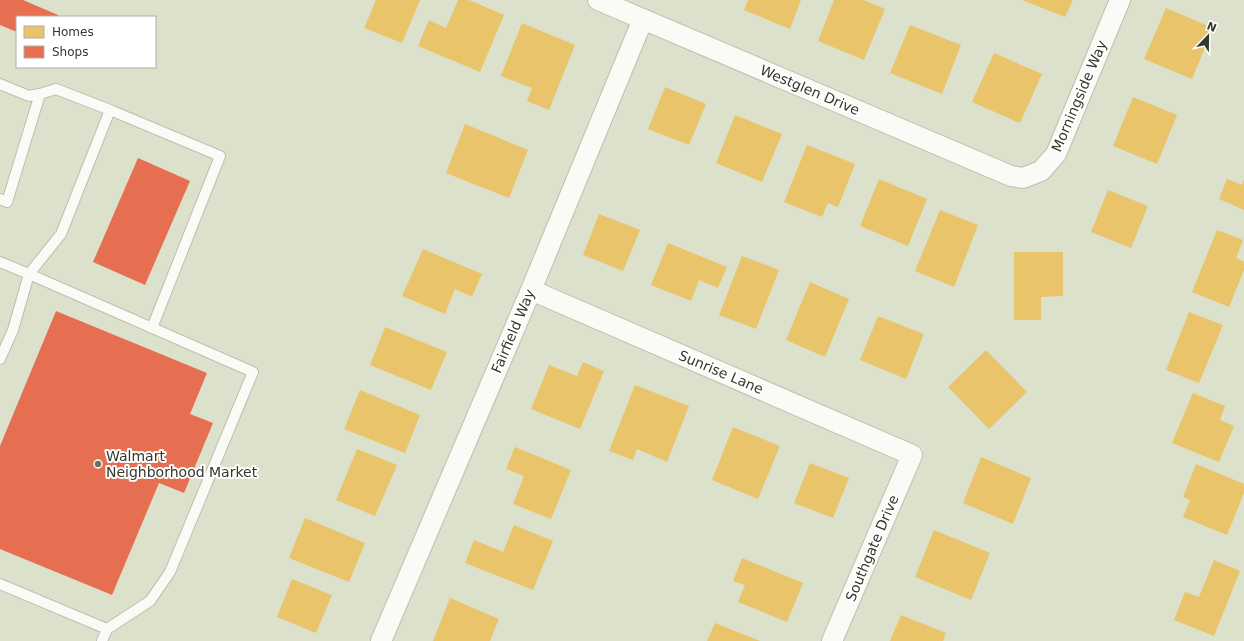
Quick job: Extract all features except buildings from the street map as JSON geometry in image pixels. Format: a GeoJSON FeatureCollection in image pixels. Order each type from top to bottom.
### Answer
{"type":"FeatureCollection","features":[{"type":"Feature","properties":{"kind":"street","name":"Westglen Drive"},"geometry":{"type":"LineString","coordinates":[[598,0],[1011,176],[1023,178]]}},
{"type":"Feature","properties":{"kind":"street","name":"Morningside Way"},"geometry":{"type":"LineString","coordinates":[[1023,178],[1041,171],[1056,154],[1120,0]]}},
{"type":"Feature","properties":{"kind":"street","name":"Fairfield Way"},"geometry":{"type":"LineString","coordinates":[[381,641],[531,290],[643,19]]}},
{"type":"Feature","properties":{"kind":"street","name":"Sunrise Lane"},"geometry":{"type":"LineString","coordinates":[[531,290],[912,455]]}},
{"type":"Feature","properties":{"kind":"street","name":"Southgate Drive"},"geometry":{"type":"LineString","coordinates":[[832,641],[912,455]]}},
{"type":"Feature","properties":{"kind":"lane"},"geometry":{"type":"LineString","coordinates":[[0,84],[29,96],[56,89],[220,156],[152,328]]}},
{"type":"Feature","properties":{"kind":"lane"},"geometry":{"type":"LineString","coordinates":[[0,199],[7,202],[40,94]]}},
{"type":"Feature","properties":{"kind":"lane"},"geometry":{"type":"LineString","coordinates":[[0,359],[12,330],[29,274],[61,234],[110,110]]}},
{"type":"Feature","properties":{"kind":"lane"},"geometry":{"type":"LineString","coordinates":[[0,262],[253,372],[170,572],[150,601],[107,629],[102,641]]}},
{"type":"Feature","properties":{"kind":"lane"},"geometry":{"type":"LineString","coordinates":[[0,584],[107,629]]}},
{"type":"Feature","properties":{"kind":"place","name":"Walmart Neighborhood Market"},"geometry":{"type":"Point","coordinates":[98,464]}}]}
